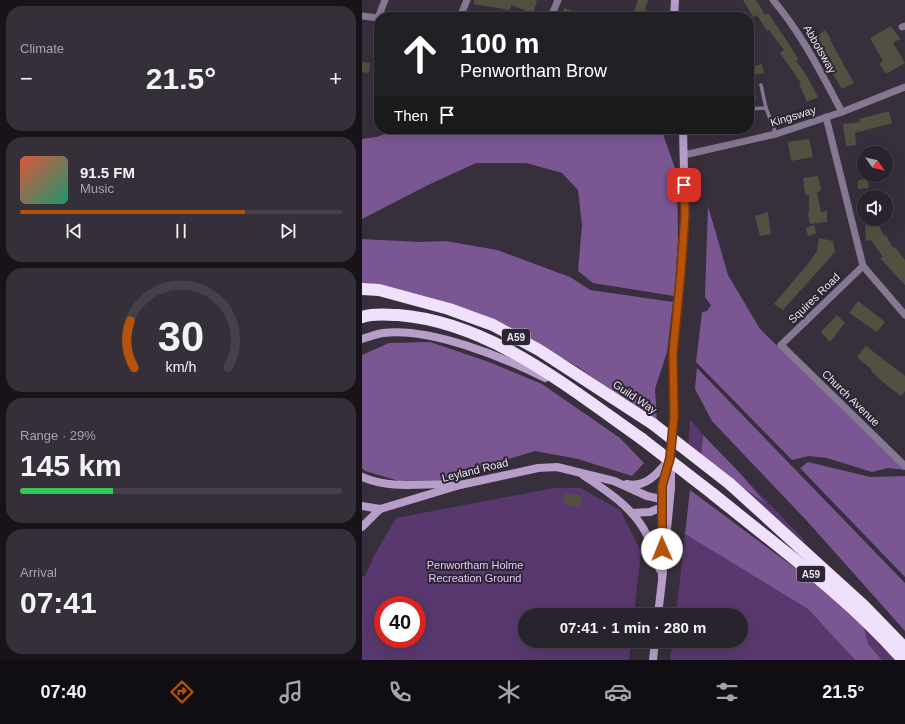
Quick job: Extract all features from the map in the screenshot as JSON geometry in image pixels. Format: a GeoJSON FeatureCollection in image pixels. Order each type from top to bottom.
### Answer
{"type":"FeatureCollection","features":[{"type":"Feature","properties":{"kind":"highway","name":"Guild Way"},"geometry":{"type":"LineString","coordinates":[[362,289],[378,290],[449,309],[493,325],[539,350],[652,424],[730,484],[846,590],[905,648]]}},
{"type":"Feature","properties":{"kind":"highway","name":"A59"},"geometry":{"type":"LineString","coordinates":[[362,317],[380,314],[414,317],[475,336],[514,352],[550,373],[642,439],[834,591],[866,621],[903,660]]}},
{"type":"Feature","properties":{"kind":"main road"},"geometry":{"type":"LineString","coordinates":[[674,0],[674,12]]}},
{"type":"Feature","properties":{"kind":"main road"},"geometry":{"type":"LineString","coordinates":[[662,576],[662,486],[670,458],[674,417],[673,353],[685,215],[683,134]]}},
{"type":"Feature","properties":{"kind":"main road"},"geometry":{"type":"LineString","coordinates":[[362,339],[382,333],[400,332],[426,336],[467,346],[512,361],[575,392]]}},
{"type":"Feature","properties":{"kind":"main road"},"geometry":{"type":"LineString","coordinates":[[614,481],[639,485],[650,480],[670,458]]}},
{"type":"Feature","properties":{"kind":"main road"},"geometry":{"type":"LineString","coordinates":[[659,608],[672,471],[670,458]]}},
{"type":"Feature","properties":{"kind":"main road","name":"Leyland Road"},"geometry":{"type":"LineString","coordinates":[[362,506],[380,509],[460,485],[538,468],[557,467],[614,481],[661,503]]}},
{"type":"Feature","properties":{"kind":"main road","name":"Leyland Road"},"geometry":{"type":"LineString","coordinates":[[577,471],[616,497],[632,513],[648,536],[662,576]]}},
{"type":"Feature","properties":{"kind":"main road"},"geometry":{"type":"LineString","coordinates":[[362,477],[383,483],[402,486],[460,485]]}},
{"type":"Feature","properties":{"kind":"main road"},"geometry":{"type":"LineString","coordinates":[[632,513],[640,513],[661,503],[669,504]]}},
{"type":"Feature","properties":{"kind":"main road","name":"Leyland Road"},"geometry":{"type":"LineString","coordinates":[[362,527],[380,509]]}},
{"type":"Feature","properties":{"kind":"main road"},"geometry":{"type":"LineString","coordinates":[[653,660],[654,648]]}},
{"type":"Feature","properties":{"kind":"street"},"geometry":{"type":"LineString","coordinates":[[381,12],[385,0]]}},
{"type":"Feature","properties":{"kind":"street"},"geometry":{"type":"LineString","coordinates":[[462,12],[467,0]]}},
{"type":"Feature","properties":{"kind":"street"},"geometry":{"type":"LineString","coordinates":[[553,12],[558,0]]}},
{"type":"Feature","properties":{"kind":"street","name":"Abbotsway"},"geometry":{"type":"LineString","coordinates":[[773,0],[790,19],[808,46],[842,112]]}},
{"type":"Feature","properties":{"kind":"street"},"geometry":{"type":"LineString","coordinates":[[362,16],[374,17]]}},
{"type":"Feature","properties":{"kind":"street","name":"Kingsway"},"geometry":{"type":"LineString","coordinates":[[684,155],[776,134],[826,118],[905,87]]}},
{"type":"Feature","properties":{"kind":"street"},"geometry":{"type":"LineString","coordinates":[[826,118],[863,266],[905,315]]}},
{"type":"Feature","properties":{"kind":"street","name":"Squires Road"},"geometry":{"type":"LineString","coordinates":[[781,345],[863,266]]}},
{"type":"Feature","properties":{"kind":"street","name":"Church Avenue"},"geometry":{"type":"LineString","coordinates":[[781,345],[905,466]]}},
{"type":"Feature","properties":{"kind":"lane"},"geometry":{"type":"LineString","coordinates":[[761,85],[766,108],[776,134]]}},
{"type":"Feature","properties":{"kind":"lane"},"geometry":{"type":"LineString","coordinates":[[754,109],[766,108]]}},
{"type":"Feature","properties":{"kind":"green space"},"geometry":{"type":"Polygon","coordinates":[[[690,419],[703,435],[701,458],[688,448],[690,419]]]}},
{"type":"Feature","properties":{"kind":"green space"},"geometry":{"type":"Polygon","coordinates":[[[738,471],[805,541],[804,542],[720,475],[720,472],[764,503],[738,471]]]}},
{"type":"Feature","properties":{"kind":"green space","name":"Penwortham Holme Recreation Ground"},"geometry":{"type":"Polygon","coordinates":[[[554,488],[581,488],[620,510],[641,551],[635,608],[518,608],[518,648],[630,648],[629,660],[362,660],[362,576],[365,576],[375,554],[396,518],[554,488]]]}},
{"type":"Feature","properties":{"kind":"green space"},"geometry":{"type":"Polygon","coordinates":[[[685,534],[808,609],[855,660],[670,660],[672,648],[748,648],[748,608],[677,608],[685,534]]]}},
{"type":"Feature","properties":{"kind":"green space"},"geometry":{"type":"Polygon","coordinates":[[[864,628],[895,660],[882,660],[868,644],[864,628]]]}},
{"type":"Feature","properties":{"kind":"shaded area"},"geometry":{"type":"Polygon","coordinates":[[[385,134],[663,134],[677,174],[678,241],[674,296],[593,283],[578,271],[582,225],[578,190],[562,173],[526,163],[476,163],[428,185],[362,219],[362,139],[385,134]]]}},
{"type":"Feature","properties":{"kind":"shaded area"},"geometry":{"type":"Polygon","coordinates":[[[708,206],[728,275],[760,329],[905,470],[888,468],[872,472],[827,458],[809,456],[792,460],[696,362],[702,312],[707,311],[711,305],[705,297],[708,206]]]}},
{"type":"Feature","properties":{"kind":"shaded area"},"geometry":{"type":"Polygon","coordinates":[[[362,239],[420,242],[446,241],[497,250],[570,277],[590,290],[673,302],[667,352],[655,389],[657,423],[578,367],[520,334],[362,284],[362,239]]]}},
{"type":"Feature","properties":{"kind":"shaded area"},"geometry":{"type":"Polygon","coordinates":[[[430,342],[489,362],[542,384],[620,438],[644,463],[632,476],[578,459],[535,451],[439,480],[399,481],[365,471],[362,468],[362,355],[389,343],[430,342]]]}},
{"type":"Feature","properties":{"kind":"shaded area"},"geometry":{"type":"Polygon","coordinates":[[[697,368],[905,583],[905,631],[807,521],[712,421],[695,389],[697,368]]]}},
{"type":"Feature","properties":{"kind":"shaded area"},"geometry":{"type":"Polygon","coordinates":[[[703,435],[738,471],[766,504],[701,458],[703,435]]]}},
{"type":"Feature","properties":{"kind":"shaded area"},"geometry":{"type":"Polygon","coordinates":[[[808,462],[870,477],[905,476],[905,577],[800,468],[808,462]]]}},
{"type":"Feature","properties":{"kind":"shaded area"},"geometry":{"type":"Polygon","coordinates":[[[690,490],[814,582],[864,628],[868,644],[882,660],[855,660],[808,609],[685,534],[690,490]]]}},
{"type":"Feature","properties":{"kind":"building"},"geometry":{"type":"Polygon","coordinates":[[[474,0],[537,1],[533,12],[511,5],[510,10],[474,4],[474,0]]]}},
{"type":"Feature","properties":{"kind":"building"},"geometry":{"type":"Polygon","coordinates":[[[638,0],[648,0],[645,10],[650,12],[634,12],[638,0]]]}},
{"type":"Feature","properties":{"kind":"building"},"geometry":{"type":"Polygon","coordinates":[[[743,0],[756,0],[765,15],[768,13],[798,59],[796,61],[807,76],[818,97],[807,102],[799,84],[801,83],[780,53],[784,50],[769,30],[767,31],[757,15],[754,16],[754,12],[750,12],[743,0]]]}},
{"type":"Feature","properties":{"kind":"building"},"geometry":{"type":"Polygon","coordinates":[[[564,8],[575,12],[563,12],[564,8]]]}},
{"type":"Feature","properties":{"kind":"building"},"geometry":{"type":"Polygon","coordinates":[[[891,26],[900,39],[893,43],[905,63],[886,74],[879,63],[883,61],[870,38],[891,26]]]}},
{"type":"Feature","properties":{"kind":"building"},"geometry":{"type":"Polygon","coordinates":[[[825,30],[854,83],[842,89],[833,74],[837,72],[817,36],[825,30]]]}},
{"type":"Feature","properties":{"kind":"building"},"geometry":{"type":"Polygon","coordinates":[[[362,62],[370,63],[369,73],[362,72],[362,62]]]}},
{"type":"Feature","properties":{"kind":"building"},"geometry":{"type":"Polygon","coordinates":[[[762,64],[764,73],[754,75],[754,66],[762,64]]]}},
{"type":"Feature","properties":{"kind":"building"},"geometry":{"type":"Polygon","coordinates":[[[754,88],[756,98],[754,98],[754,88]]]}},
{"type":"Feature","properties":{"kind":"building"},"geometry":{"type":"Polygon","coordinates":[[[889,111],[892,123],[855,133],[856,145],[846,146],[843,124],[860,122],[859,119],[889,111]]]}},
{"type":"Feature","properties":{"kind":"building"},"geometry":{"type":"Polygon","coordinates":[[[809,139],[813,157],[791,161],[788,142],[809,139]]]}},
{"type":"Feature","properties":{"kind":"building"},"geometry":{"type":"Polygon","coordinates":[[[818,176],[821,191],[817,192],[821,212],[827,211],[827,222],[810,224],[808,214],[809,194],[805,195],[803,178],[818,176]]]}},
{"type":"Feature","properties":{"kind":"building"},"geometry":{"type":"Polygon","coordinates":[[[858,182],[868,182],[869,188],[858,189],[858,182]]]}},
{"type":"Feature","properties":{"kind":"building"},"geometry":{"type":"Polygon","coordinates":[[[768,212],[771,234],[760,236],[755,216],[768,212]]]}},
{"type":"Feature","properties":{"kind":"building"},"geometry":{"type":"Polygon","coordinates":[[[814,225],[816,233],[808,236],[806,228],[814,225]]]}},
{"type":"Feature","properties":{"kind":"building"},"geometry":{"type":"Polygon","coordinates":[[[865,226],[879,226],[884,236],[886,235],[893,248],[895,247],[905,260],[905,285],[880,258],[883,257],[871,240],[866,241],[865,226]]]}},
{"type":"Feature","properties":{"kind":"building"},"geometry":{"type":"Polygon","coordinates":[[[819,238],[833,241],[835,252],[783,310],[774,304],[811,260],[817,251],[819,238]]]}},
{"type":"Feature","properties":{"kind":"building"},"geometry":{"type":"Polygon","coordinates":[[[858,301],[885,322],[877,332],[849,313],[858,301]]]}},
{"type":"Feature","properties":{"kind":"building"},"geometry":{"type":"Polygon","coordinates":[[[837,315],[845,323],[830,342],[821,332],[837,315]]]}},
{"type":"Feature","properties":{"kind":"building"},"geometry":{"type":"Polygon","coordinates":[[[866,346],[905,376],[905,391],[901,396],[884,383],[857,357],[866,346]]]}},
{"type":"Feature","properties":{"kind":"building"},"geometry":{"type":"Polygon","coordinates":[[[565,493],[581,496],[580,507],[563,504],[565,493]]]}},
{"type":"Feature","properties":{"kind":"route"},"geometry":{"type":"LineString","coordinates":[[662,549],[661,499],[662,486],[672,446],[674,417],[673,353],[685,215],[684,185]]}}]}
